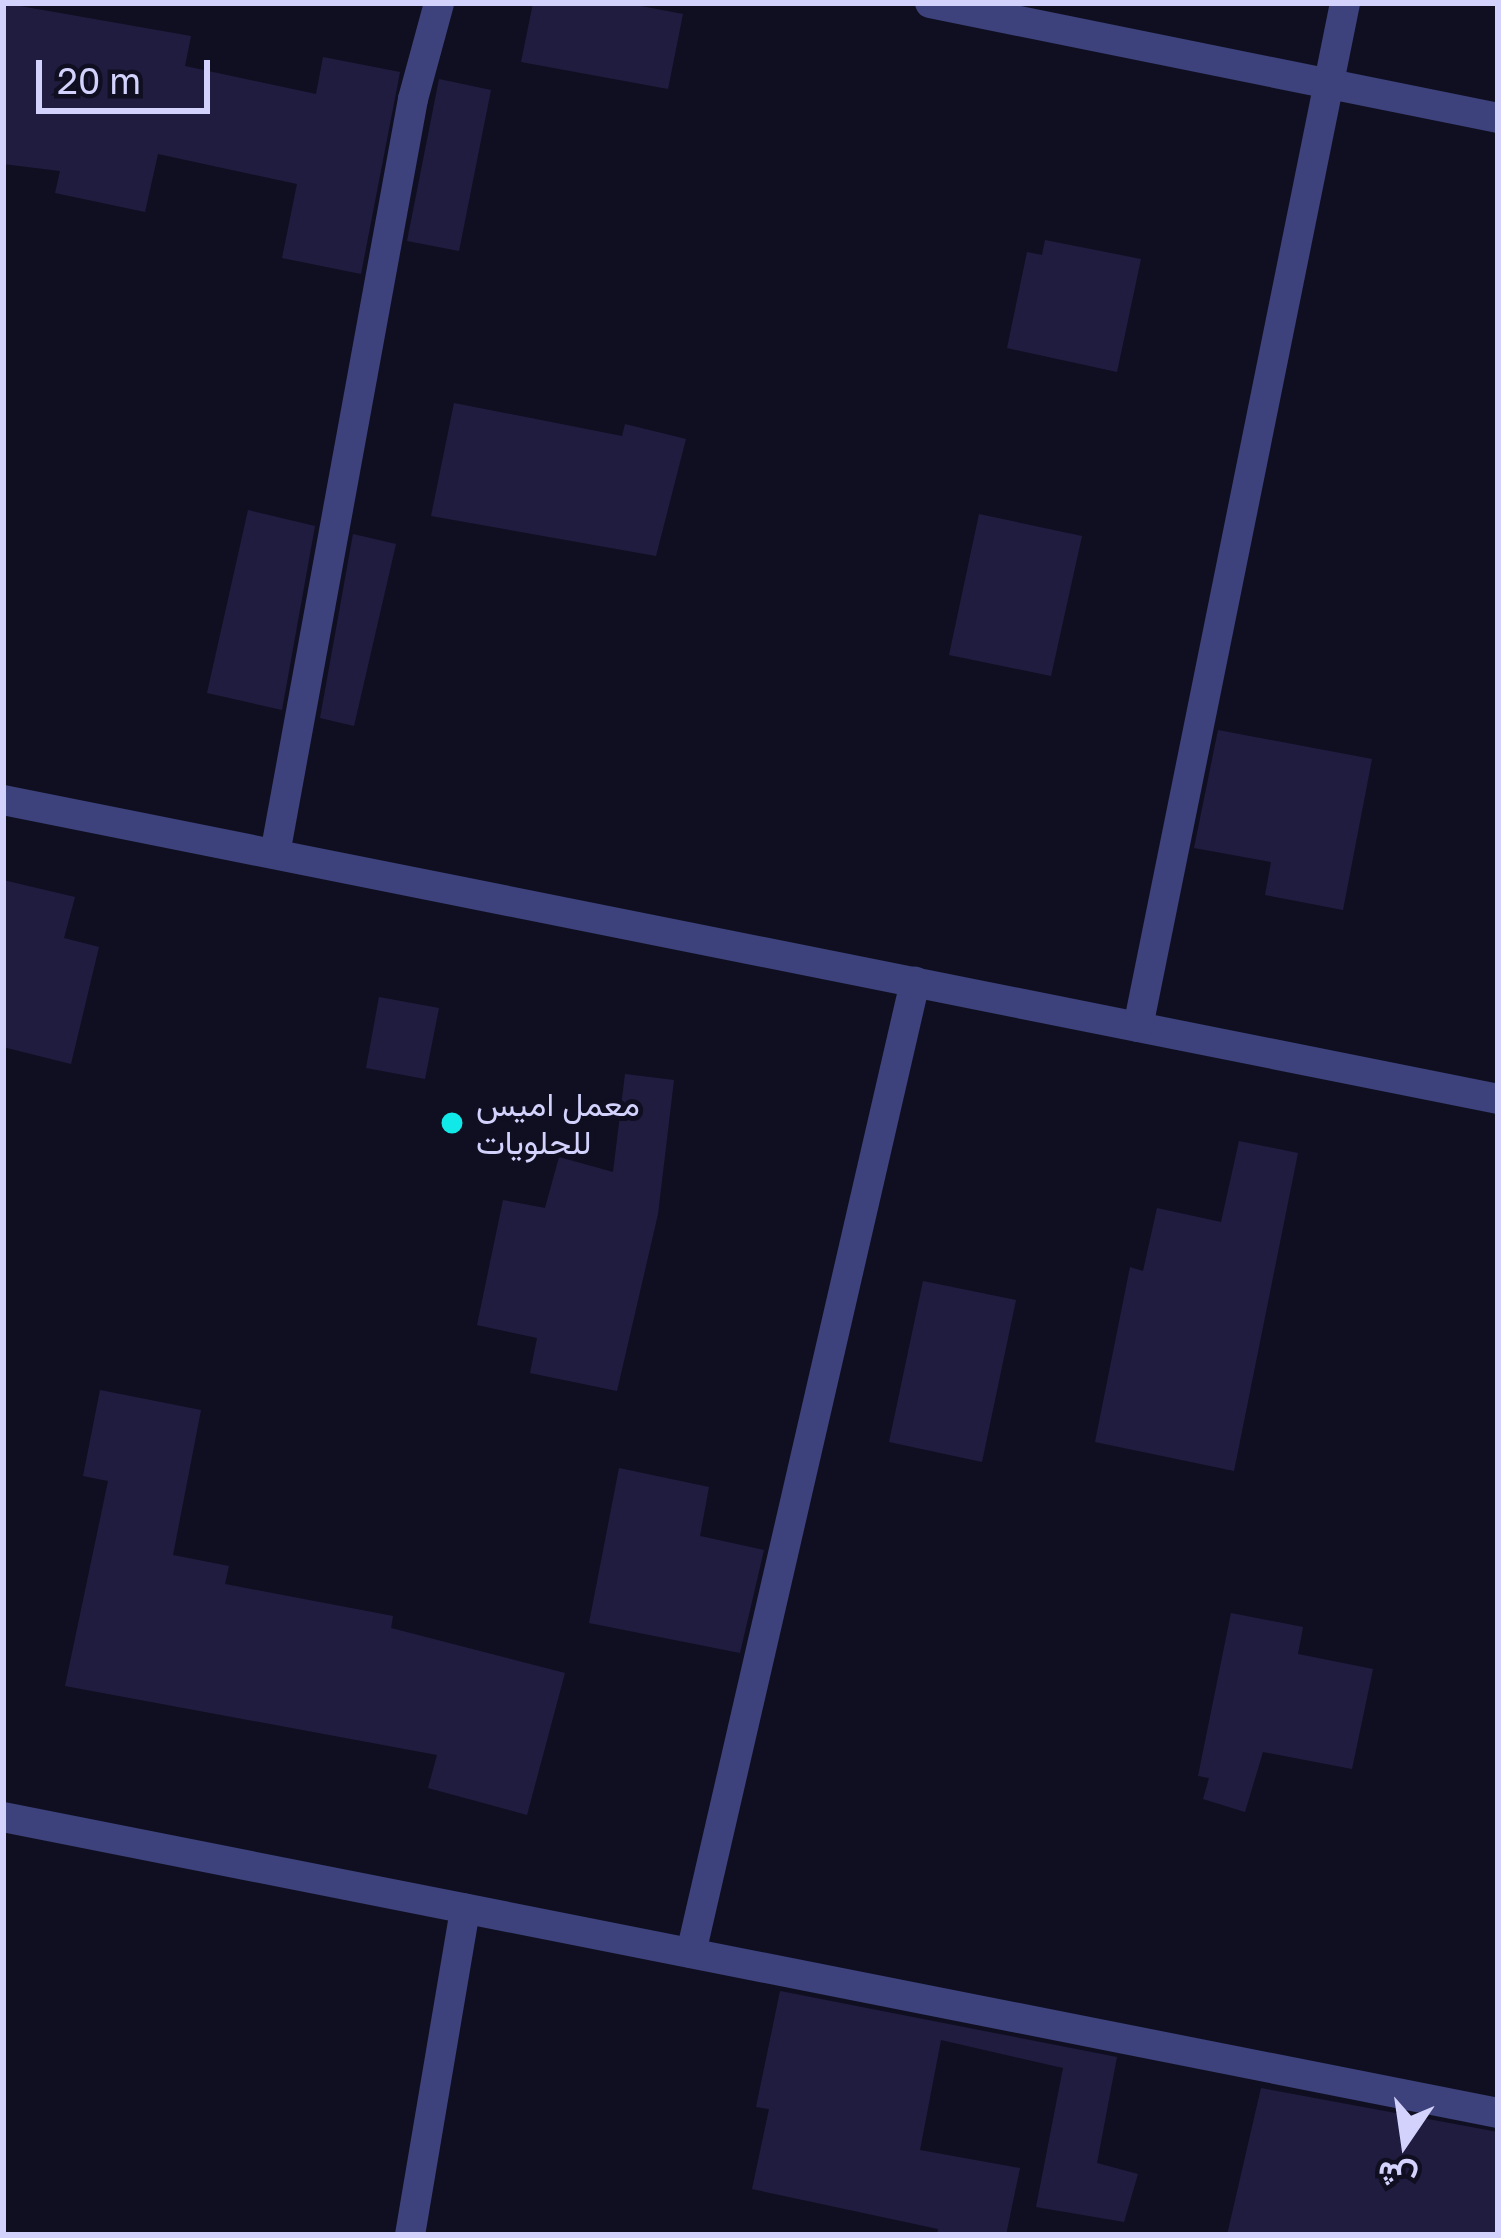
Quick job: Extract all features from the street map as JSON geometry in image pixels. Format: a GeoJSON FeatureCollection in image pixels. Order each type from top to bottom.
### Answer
{"type":"FeatureCollection","features":[{"type":"Feature","properties":{"kind":"street"},"geometry":{"type":"LineString","coordinates":[[275,854],[413,99],[439,3]]}},
{"type":"Feature","properties":{"kind":"street"},"geometry":{"type":"LineString","coordinates":[[930,3],[1498,118]]}},
{"type":"Feature","properties":{"kind":"street"},"geometry":{"type":"LineString","coordinates":[[1138,1027],[1345,3]]}},
{"type":"Feature","properties":{"kind":"street"},"geometry":{"type":"LineString","coordinates":[[3,800],[1498,1099]]}},
{"type":"Feature","properties":{"kind":"street"},"geometry":{"type":"LineString","coordinates":[[692,1953],[915,982]]}},
{"type":"Feature","properties":{"kind":"street"},"geometry":{"type":"LineString","coordinates":[[3,1817],[1498,2113]]}},
{"type":"Feature","properties":{"kind":"street"},"geometry":{"type":"LineString","coordinates":[[410,2235],[465,1909]]}},
{"type":"Feature","properties":{"kind":"building"},"geometry":{"type":"Polygon","coordinates":[[[3,3],[191,36],[185,66],[316,94],[323,57],[400,72],[361,274],[282,258],[297,184],[158,154],[145,212],[55,193],[60,171],[3,164],[3,3]]]}},
{"type":"Feature","properties":{"kind":"building"},"geometry":{"type":"Polygon","coordinates":[[[533,3],[625,3],[683,14],[668,89],[521,62],[533,3]]]}},
{"type":"Feature","properties":{"kind":"building"},"geometry":{"type":"Polygon","coordinates":[[[439,79],[491,90],[459,251],[407,241],[439,79]]]}},
{"type":"Feature","properties":{"kind":"building"},"geometry":{"type":"Polygon","coordinates":[[[1045,240],[1141,259],[1117,372],[1007,348],[1027,252],[1042,255],[1045,240]]]}},
{"type":"Feature","properties":{"kind":"building"},"geometry":{"type":"Polygon","coordinates":[[[454,403],[622,436],[625,424],[686,439],[656,556],[431,516],[454,403]]]}},
{"type":"Feature","properties":{"kind":"building"},"geometry":{"type":"Polygon","coordinates":[[[248,510],[315,526],[282,710],[207,693],[248,510]]]}},
{"type":"Feature","properties":{"kind":"building"},"geometry":{"type":"Polygon","coordinates":[[[979,514],[1082,536],[1051,676],[949,655],[979,514]]]}},
{"type":"Feature","properties":{"kind":"building"},"geometry":{"type":"Polygon","coordinates":[[[353,534],[396,544],[354,726],[320,718],[353,534]]]}},
{"type":"Feature","properties":{"kind":"building"},"geometry":{"type":"Polygon","coordinates":[[[1218,730],[1372,759],[1343,910],[1265,895],[1271,862],[1194,848],[1218,730]]]}},
{"type":"Feature","properties":{"kind":"building"},"geometry":{"type":"Polygon","coordinates":[[[3,880],[75,897],[64,938],[99,947],[71,1064],[3,1047],[3,880]]]}},
{"type":"Feature","properties":{"kind":"building"},"geometry":{"type":"Polygon","coordinates":[[[379,997],[439,1008],[425,1079],[366,1068],[379,997]]]}},
{"type":"Feature","properties":{"kind":"building"},"geometry":{"type":"Polygon","coordinates":[[[625,1074],[674,1080],[658,1214],[617,1391],[530,1373],[537,1338],[477,1325],[503,1200],[545,1208],[559,1157],[613,1172],[625,1074]]]}},
{"type":"Feature","properties":{"kind":"building"},"geometry":{"type":"Polygon","coordinates":[[[1239,1141],[1298,1153],[1234,1471],[1095,1442],[1130,1267],[1143,1271],[1157,1208],[1221,1222],[1239,1141]]]}},
{"type":"Feature","properties":{"kind":"building"},"geometry":{"type":"Polygon","coordinates":[[[923,1281],[1016,1300],[982,1462],[889,1442],[923,1281]]]}},
{"type":"Feature","properties":{"kind":"building"},"geometry":{"type":"Polygon","coordinates":[[[100,1390],[201,1410],[173,1555],[229,1566],[225,1584],[393,1616],[391,1628],[565,1673],[527,1815],[428,1788],[437,1755],[65,1686],[108,1481],[83,1476],[100,1390]]]}},
{"type":"Feature","properties":{"kind":"building"},"geometry":{"type":"Polygon","coordinates":[[[619,1468],[709,1487],[700,1536],[764,1550],[740,1653],[589,1623],[619,1468]]]}},
{"type":"Feature","properties":{"kind":"building"},"geometry":{"type":"Polygon","coordinates":[[[1231,1613],[1303,1627],[1298,1654],[1373,1669],[1352,1769],[1263,1752],[1245,1812],[1203,1799],[1209,1778],[1198,1776],[1231,1613]]]}},
{"type":"Feature","properties":{"kind":"building"},"geometry":{"type":"Polygon","coordinates":[[[780,1991],[1117,2057],[1097,2163],[1138,2174],[1124,2222],[1036,2207],[1063,2068],[941,2040],[920,2150],[1020,2168],[1006,2235],[937,2235],[938,2229],[752,2189],[769,2109],[756,2107],[780,1991]]]}},
{"type":"Feature","properties":{"kind":"building"},"geometry":{"type":"Polygon","coordinates":[[[1261,2088],[1498,2132],[1498,2235],[1227,2235],[1261,2088]]]}},
{"type":"Feature","properties":{"kind":"place","name":"معمل اميس للحلويات"},"geometry":{"type":"Point","coordinates":[452,1123]}}]}
